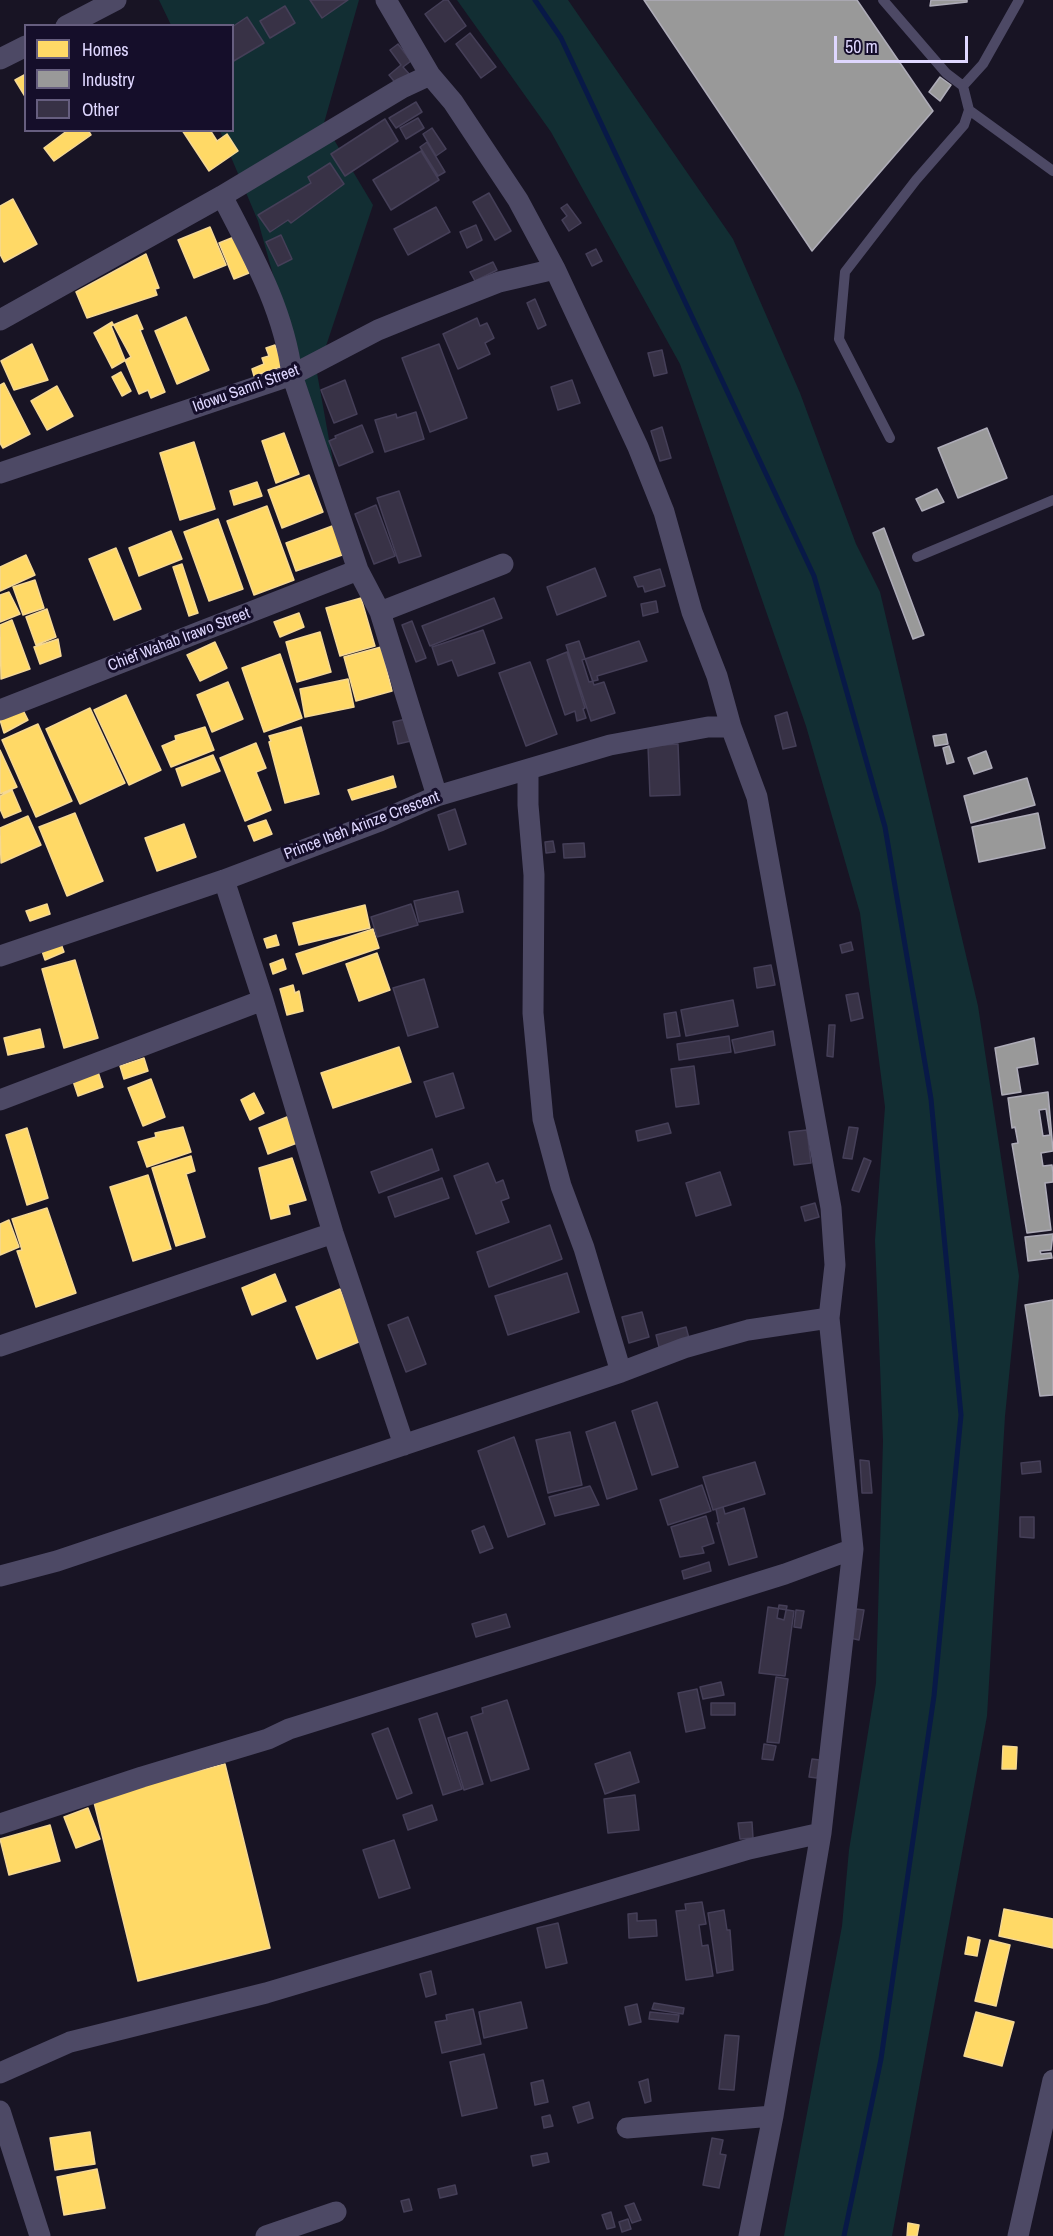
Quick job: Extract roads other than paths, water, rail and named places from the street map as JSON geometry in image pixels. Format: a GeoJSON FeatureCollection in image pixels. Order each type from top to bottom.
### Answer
{"type":"FeatureCollection","features":[{"type":"Feature","properties":{"kind":"street"},"geometry":{"type":"LineString","coordinates":[[70,24],[116,0]]}},
{"type":"Feature","properties":{"kind":"street"},"geometry":{"type":"LineString","coordinates":[[386,0],[430,75],[476,134],[518,200],[555,269],[638,447],[660,501],[692,612],[717,676],[731,727],[757,797],[831,1208],[835,1265],[829,1318],[853,1549],[821,1833],[773,2116],[749,2236]]}},
{"type":"Feature","properties":{"kind":"street"},"geometry":{"type":"LineString","coordinates":[[0,59],[24,47]]}},
{"type":"Feature","properties":{"kind":"street"},"geometry":{"type":"LineString","coordinates":[[0,320],[222,196],[402,88],[430,75]]}},
{"type":"Feature","properties":{"kind":"street"},"geometry":{"type":"LineString","coordinates":[[222,196],[269,287],[288,346],[292,375],[358,570],[380,612],[437,796]]}},
{"type":"Feature","properties":{"kind":"street","name":"Idowu Sanni Street"},"geometry":{"type":"LineString","coordinates":[[0,473],[292,375],[378,330],[499,282],[555,269]]}},
{"type":"Feature","properties":{"kind":"street"},"geometry":{"type":"LineString","coordinates":[[380,612],[503,564]]}},
{"type":"Feature","properties":{"kind":"street","name":"Chief Wahab Irawo Street"},"geometry":{"type":"LineString","coordinates":[[0,710],[358,570]]}},
{"type":"Feature","properties":{"kind":"street","name":"Prince Ibeh Arinze Crescent"},"geometry":{"type":"LineString","coordinates":[[0,956],[224,880],[380,821],[437,796],[610,745],[708,727],[731,727]]}},
{"type":"Feature","properties":{"kind":"street"},"geometry":{"type":"LineString","coordinates":[[528,771],[534,875],[533,1012],[543,1119],[561,1186],[584,1248],[621,1372]]}},
{"type":"Feature","properties":{"kind":"street"},"geometry":{"type":"LineString","coordinates":[[224,880],[263,999],[333,1233],[404,1445]]}},
{"type":"Feature","properties":{"kind":"street"},"geometry":{"type":"LineString","coordinates":[[0,1100],[263,999]]}},
{"type":"Feature","properties":{"kind":"street"},"geometry":{"type":"LineString","coordinates":[[0,1346],[333,1233]]}},
{"type":"Feature","properties":{"kind":"street"},"geometry":{"type":"LineString","coordinates":[[0,1576],[57,1561],[404,1445],[465,1422],[621,1372],[684,1348],[748,1330],[829,1318]]}},
{"type":"Feature","properties":{"kind":"street"},"geometry":{"type":"LineString","coordinates":[[0,1824],[268,1739],[289,1729],[785,1574],[853,1549]]}},
{"type":"Feature","properties":{"kind":"street"},"geometry":{"type":"LineString","coordinates":[[0,2073],[70,2042],[266,1993],[749,1849],[821,1833]]}},
{"type":"Feature","properties":{"kind":"street"},"geometry":{"type":"LineString","coordinates":[[1018,2236],[1053,2080]]}},
{"type":"Feature","properties":{"kind":"street"},"geometry":{"type":"LineString","coordinates":[[0,2111],[40,2236]]}},
{"type":"Feature","properties":{"kind":"street"},"geometry":{"type":"LineString","coordinates":[[627,2128],[773,2116]]}},
{"type":"Feature","properties":{"kind":"street"},"geometry":{"type":"LineString","coordinates":[[266,2236],[336,2212]]}},
{"type":"Feature","properties":{"kind":"lane"},"geometry":{"type":"LineString","coordinates":[[883,0],[946,73],[963,86],[969,110],[964,125],[916,180],[844,272],[839,339],[890,438]]}},
{"type":"Feature","properties":{"kind":"lane"},"geometry":{"type":"LineString","coordinates":[[963,86],[983,64],[1019,0]]}},
{"type":"Feature","properties":{"kind":"lane"},"geometry":{"type":"LineString","coordinates":[[969,110],[1053,171]]}},
{"type":"Feature","properties":{"kind":"lane"},"geometry":{"type":"LineString","coordinates":[[917,557],[1053,500]]}},
{"type":"Feature","properties":{"kind":"waterway"},"geometry":{"type":"LineString","coordinates":[[535,0],[561,38],[814,576],[885,827],[931,1099],[961,1415],[934,1696],[881,2059],[844,2236]]}}]}
